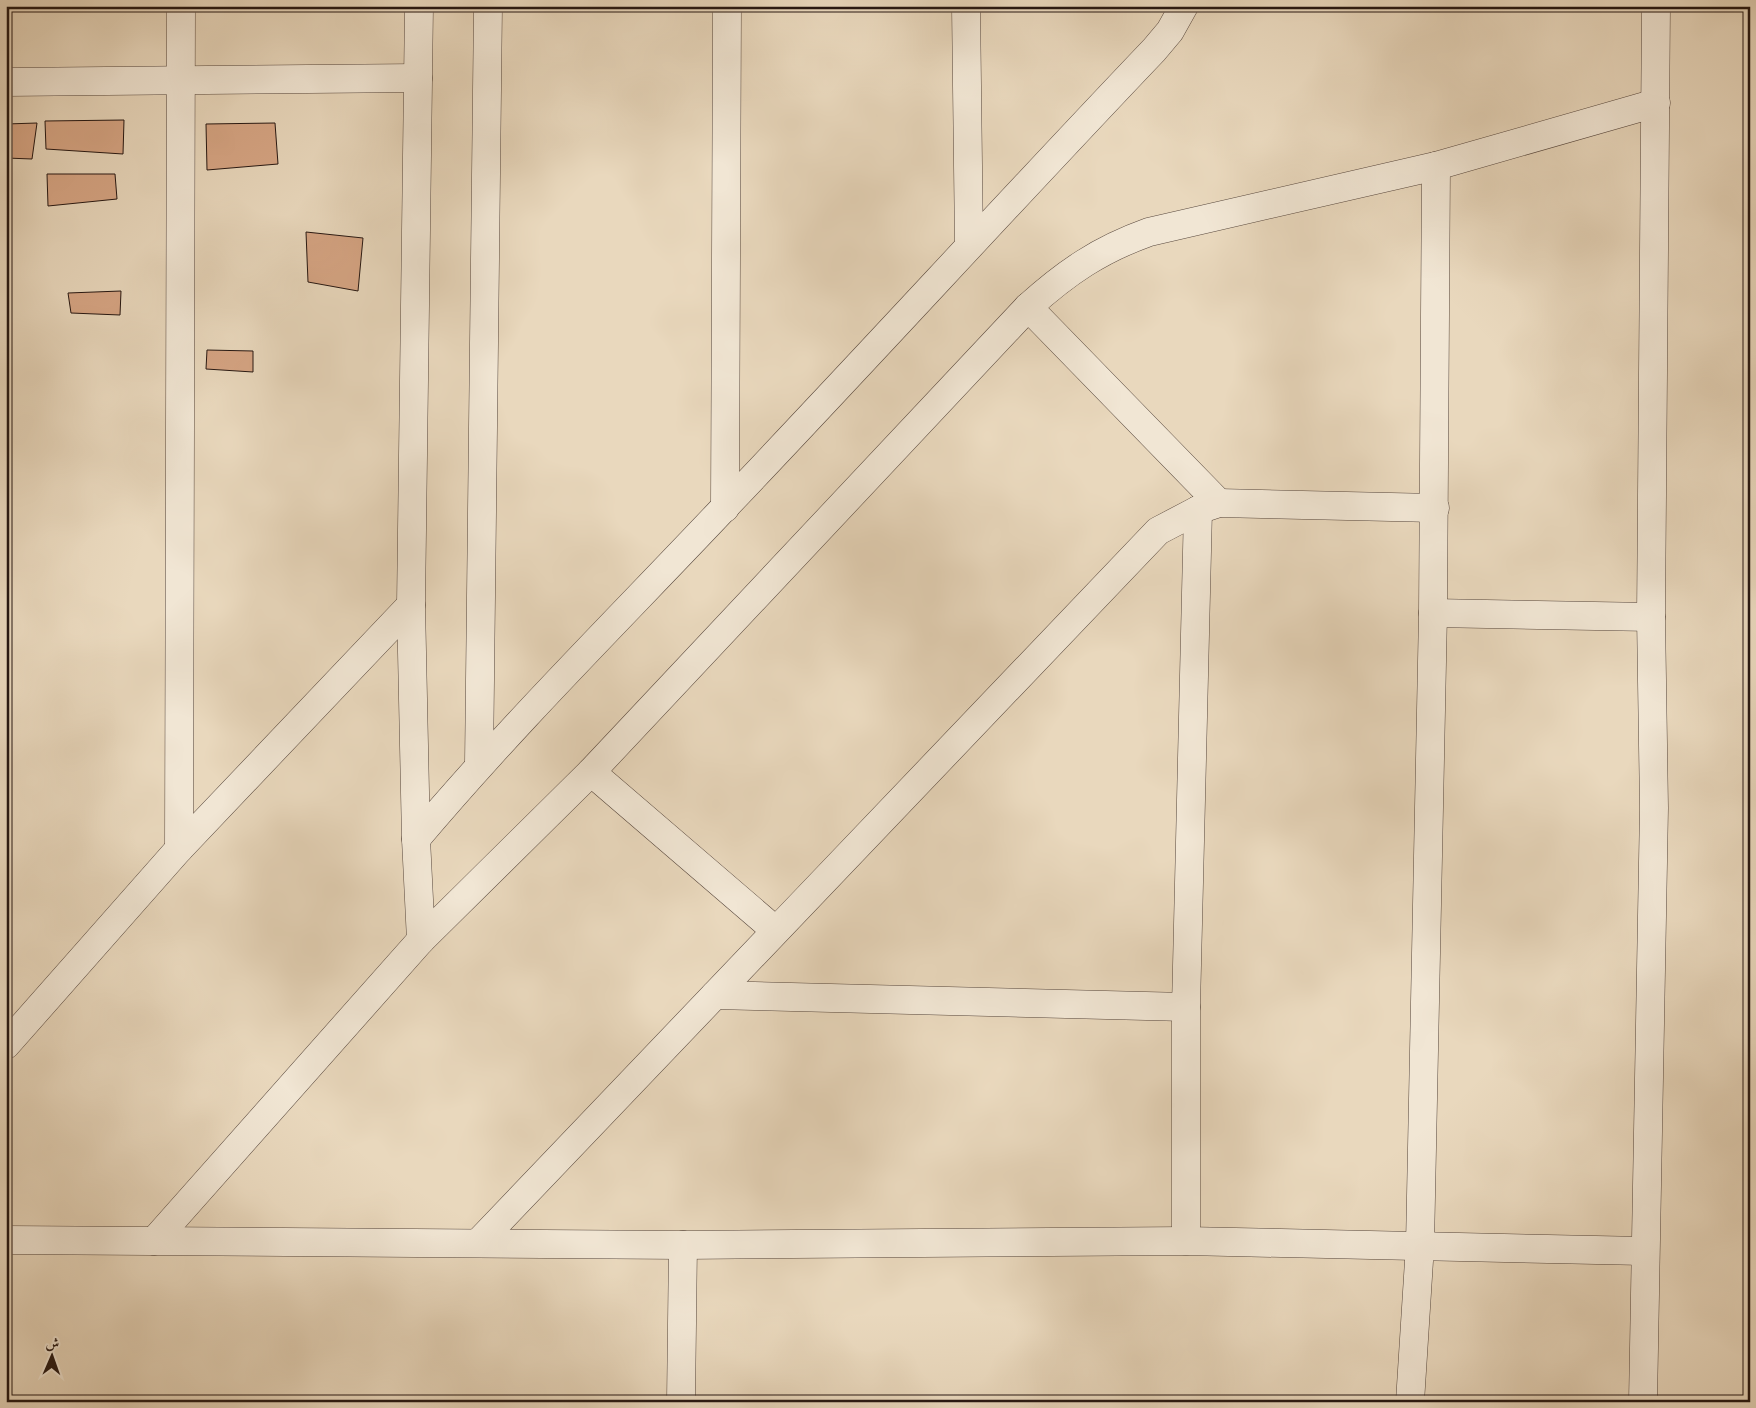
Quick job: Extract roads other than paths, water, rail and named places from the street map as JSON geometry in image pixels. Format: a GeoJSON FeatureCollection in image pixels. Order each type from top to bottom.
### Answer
{"type":"FeatureCollection","features":[{"type":"Feature","properties":{"kind":"street"},"geometry":{"type":"LineString","coordinates":[[179,850],[181,6]]}},
{"type":"Feature","properties":{"kind":"street"},"geometry":{"type":"LineString","coordinates":[[419,6],[411,605],[420,940]]}},
{"type":"Feature","properties":{"kind":"street"},"geometry":{"type":"LineString","coordinates":[[479,765],[488,6]]}},
{"type":"Feature","properties":{"kind":"street"},"geometry":{"type":"LineString","coordinates":[[725,508],[726,6]]}},
{"type":"Feature","properties":{"kind":"street"},"geometry":{"type":"LineString","coordinates":[[966,6],[969,245]]}},
{"type":"Feature","properties":{"kind":"street"},"geometry":{"type":"LineString","coordinates":[[416,839],[479,765],[725,508],[969,245],[1154,50],[1170,31],[1184,6]]}},
{"type":"Feature","properties":{"kind":"street"},"geometry":{"type":"LineString","coordinates":[[1642,1402],[1654,808],[1651,617],[1656,6]]}},
{"type":"Feature","properties":{"kind":"street"},"geometry":{"type":"LineString","coordinates":[[6,82],[418,78]]}},
{"type":"Feature","properties":{"kind":"street"},"geometry":{"type":"LineString","coordinates":[[154,1241],[420,940],[591,772],[1028,307],[1060,277],[1081,263],[1123,241],[1149,232],[1436,166],[1656,103]]}},
{"type":"Feature","properties":{"kind":"street"},"geometry":{"type":"LineString","coordinates":[[1410,1402],[1420,1245],[1435,508],[1436,166]]}},
{"type":"Feature","properties":{"kind":"street"},"geometry":{"type":"LineString","coordinates":[[1028,307],[1208,506],[1186,1006],[1186,1241]]}},
{"type":"Feature","properties":{"kind":"street"},"geometry":{"type":"LineString","coordinates":[[478,1243],[1158,531],[1208,506],[1435,508]]}},
{"type":"Feature","properties":{"kind":"street"},"geometry":{"type":"LineString","coordinates":[[6,1045],[179,850],[411,605]]}},
{"type":"Feature","properties":{"kind":"street"},"geometry":{"type":"LineString","coordinates":[[1433,613],[1651,617]]}},
{"type":"Feature","properties":{"kind":"street"},"geometry":{"type":"LineString","coordinates":[[591,772],[775,930]]}},
{"type":"Feature","properties":{"kind":"street"},"geometry":{"type":"LineString","coordinates":[[715,995],[1186,1006]]}},
{"type":"Feature","properties":{"kind":"street"},"geometry":{"type":"LineString","coordinates":[[6,1240],[683,1245],[1186,1241],[1420,1245],[1644,1252]]}},
{"type":"Feature","properties":{"kind":"street"},"geometry":{"type":"LineString","coordinates":[[681,1402],[683,1245]]}}]}
